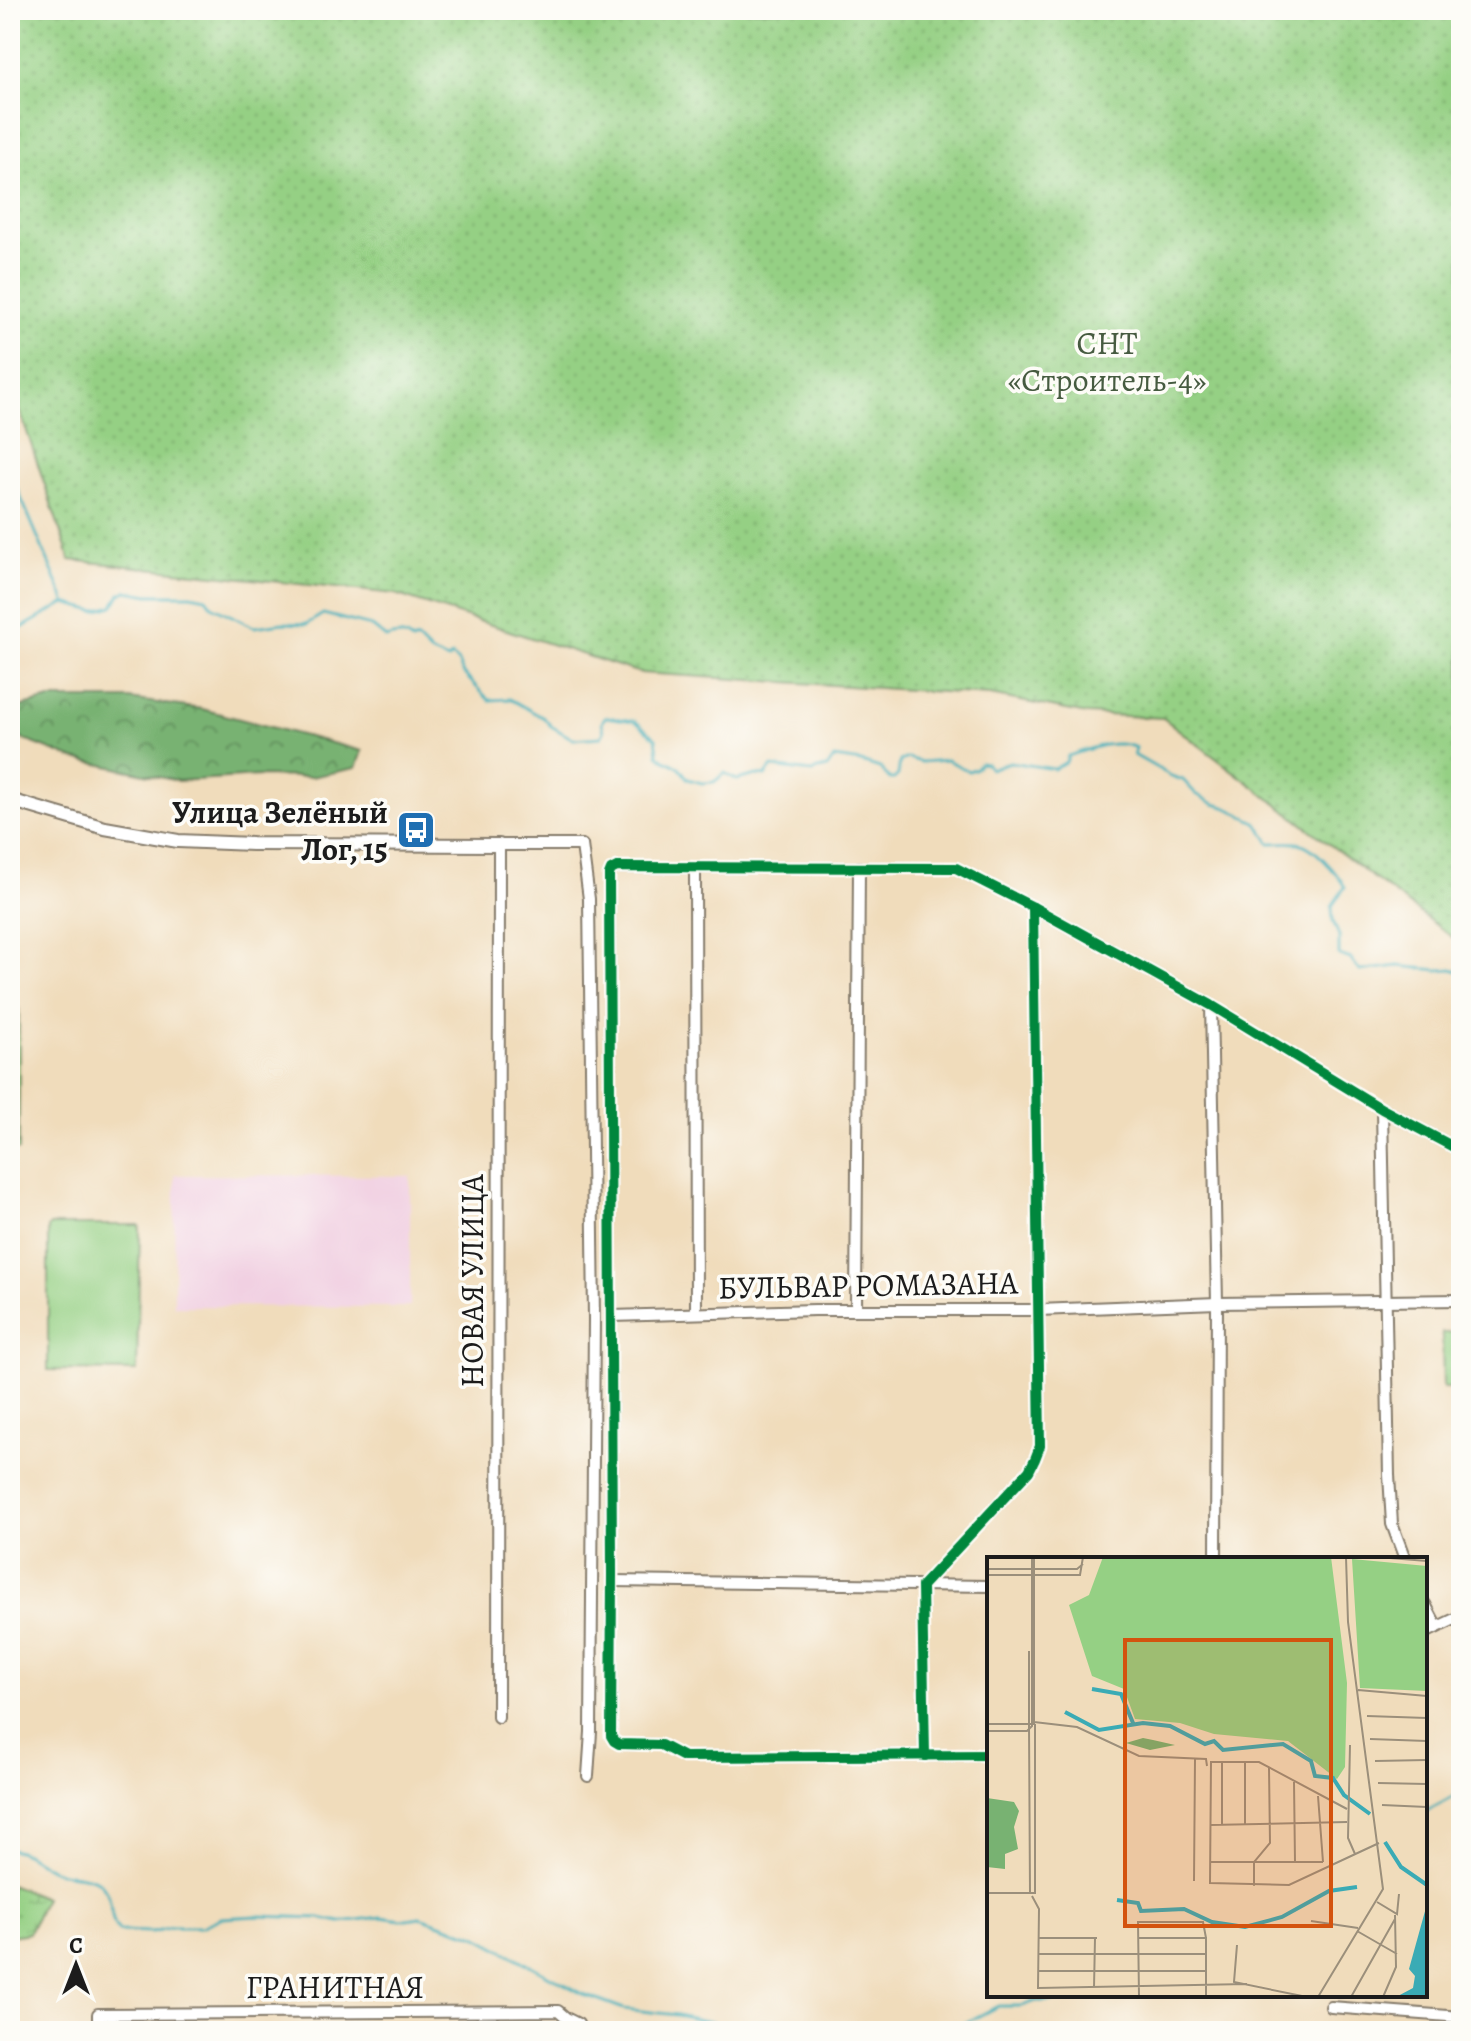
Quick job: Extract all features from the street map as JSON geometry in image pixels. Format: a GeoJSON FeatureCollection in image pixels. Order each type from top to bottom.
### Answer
{"type":"FeatureCollection","features":[{"type":"Feature","properties":{"kind":"street"},"geometry":{"type":"LineString","coordinates":[[10,800],[105,828],[178,841],[582,845],[589,899],[594,1319],[591,1732],[588,1776]]}},
{"type":"Feature","properties":{"kind":"street","name":"НОВАЯ УЛИЦА"},"geometry":{"type":"LineString","coordinates":[[498,1717],[499,845]]}},
{"type":"Feature","properties":{"kind":"street"},"geometry":{"type":"LineString","coordinates":[[987,1755],[684,1757],[661,1745],[625,1745],[614,1741],[611,1736],[609,872],[617,867],[956,868],[1211,1005],[1382,1109],[1461,1151]]}},
{"type":"Feature","properties":{"kind":"street"},"geometry":{"type":"LineString","coordinates":[[695,867],[696,1313]]}},
{"type":"Feature","properties":{"kind":"street"},"geometry":{"type":"LineString","coordinates":[[856,1309],[859,867]]}},
{"type":"Feature","properties":{"kind":"street"},"geometry":{"type":"LineString","coordinates":[[925,1756],[922,1586],[1029,1471],[1040,1446],[1033,907]]}},
{"type":"Feature","properties":{"kind":"street"},"geometry":{"type":"LineString","coordinates":[[1211,1005],[1217,1303],[1216,1557]]}},
{"type":"Feature","properties":{"kind":"street"},"geometry":{"type":"LineString","coordinates":[[1382,1109],[1389,1475],[1392,1524],[1404,1557]]}},
{"type":"Feature","properties":{"kind":"street","name":"БУЛЬВАР РОМАЗАНА"},"geometry":{"type":"LineString","coordinates":[[612,1316],[856,1309],[1038,1310],[1217,1303],[1461,1300]]}},
{"type":"Feature","properties":{"kind":"street"},"geometry":{"type":"LineString","coordinates":[[612,1581],[987,1586]]}},
{"type":"Feature","properties":{"kind":"street"},"geometry":{"type":"LineString","coordinates":[[1427,1608],[1437,1627]]}},
{"type":"Feature","properties":{"kind":"street"},"geometry":{"type":"LineString","coordinates":[[1427,1632],[1461,1616]]}},
{"type":"Feature","properties":{"kind":"street"},"geometry":{"type":"LineString","coordinates":[[1331,2007],[1461,2017]]}},
{"type":"Feature","properties":{"kind":"street","name":"ГРАНИТНАЯ"},"geometry":{"type":"LineString","coordinates":[[98,2031],[98,2014],[558,2011],[578,2024],[578,2031]]}},
{"type":"Feature","properties":{"kind":"shaded area"},"geometry":{"type":"Polygon","coordinates":[[[175,1175],[410,1176],[410,1307],[174,1306],[175,1175]]]}},
{"type":"Feature","properties":{"kind":"green space","name":"СНТ «Строитель-4»"},"geometry":{"type":"Polygon","coordinates":[[[10,10],[1461,10],[1461,944],[1163,718],[1087,714],[990,695],[640,673],[395,594],[70,560],[10,381],[10,10]]]}},
{"type":"Feature","properties":{"kind":"green space"},"geometry":{"type":"Polygon","coordinates":[[[50,699],[129,699],[202,709],[362,751],[356,768],[311,777],[259,776],[178,781],[74,759],[10,734],[12,709],[50,699]]]}},
{"type":"Feature","properties":{"kind":"green space"},"geometry":{"type":"Polygon","coordinates":[[[10,998],[19,1009],[19,1150],[13,1146],[14,1113],[10,1107],[10,998]]]}},
{"type":"Feature","properties":{"kind":"green space"},"geometry":{"type":"Polygon","coordinates":[[[50,1225],[139,1225],[137,1371],[48,1370],[50,1225]]]}},
{"type":"Feature","properties":{"kind":"green space"},"geometry":{"type":"Polygon","coordinates":[[[1442,1333],[1461,1333],[1461,1388],[1443,1388],[1442,1333]]]}},
{"type":"Feature","properties":{"kind":"green space"},"geometry":{"type":"Polygon","coordinates":[[[10,1884],[45,1898],[29,1933],[10,1936],[10,1884]]]}},
{"type":"Feature","properties":{"kind":"waterway"},"geometry":{"type":"LineString","coordinates":[[10,472],[65,601]]}},
{"type":"Feature","properties":{"kind":"waterway"},"geometry":{"type":"LineString","coordinates":[[10,631],[20,629],[65,603],[95,611],[113,606],[120,594],[127,591],[206,598],[212,606],[254,627],[307,624],[323,614],[371,626],[386,638],[399,635],[412,641],[417,639],[430,652],[448,660],[452,656],[463,673],[489,700],[510,699],[573,739],[601,737],[605,717],[635,721],[656,738],[658,754],[663,759],[679,767],[688,779],[702,783],[714,782],[725,773],[737,780],[765,776],[772,767],[812,772],[827,768],[834,758],[880,768],[890,779],[898,775],[900,761],[908,758],[921,762],[947,760],[969,771],[980,763],[987,764],[990,769],[1010,762],[1054,769],[1066,762],[1068,756],[1085,750],[1111,744],[1128,745],[1136,748],[1134,755],[1183,780],[1196,794],[1256,822],[1270,843],[1303,845],[1324,860],[1345,887],[1332,906],[1333,921],[1339,936],[1339,955],[1351,959],[1360,971],[1398,966],[1461,972]]}},
{"type":"Feature","properties":{"kind":"waterway"},"geometry":{"type":"LineString","coordinates":[[1427,1811],[1455,1796],[1461,1788]]}},
{"type":"Feature","properties":{"kind":"waterway"},"geometry":{"type":"LineString","coordinates":[[10,1849],[22,1852],[55,1871],[97,1881],[106,1890],[119,1931],[152,1932],[172,1927],[201,1927],[221,1918],[257,1916],[320,1918],[340,1922],[381,1917],[401,1920],[420,1917],[476,1936],[583,1994],[624,2009],[677,2015],[752,2031]]}},
{"type":"Feature","properties":{"kind":"waterway"},"geometry":{"type":"LineString","coordinates":[[950,2031],[998,2006],[1021,2006],[1060,1997]]}},
{"type":"Feature","properties":{"kind":"cycle path"},"geometry":{"type":"LineString","coordinates":[[987,1755],[684,1757],[661,1745],[619,1744],[611,1736],[611,870],[617,867],[956,868],[1211,1005],[1382,1109],[1461,1151]]}},
{"type":"Feature","properties":{"kind":"cycle path"},"geometry":{"type":"LineString","coordinates":[[925,1756],[922,1586],[1029,1471],[1040,1446],[1033,907]]}},
{"type":"Feature","properties":{"kind":"place","name":"Улица Зелёный Лог, 15"},"geometry":{"type":"Point","coordinates":[416,830]}}]}
